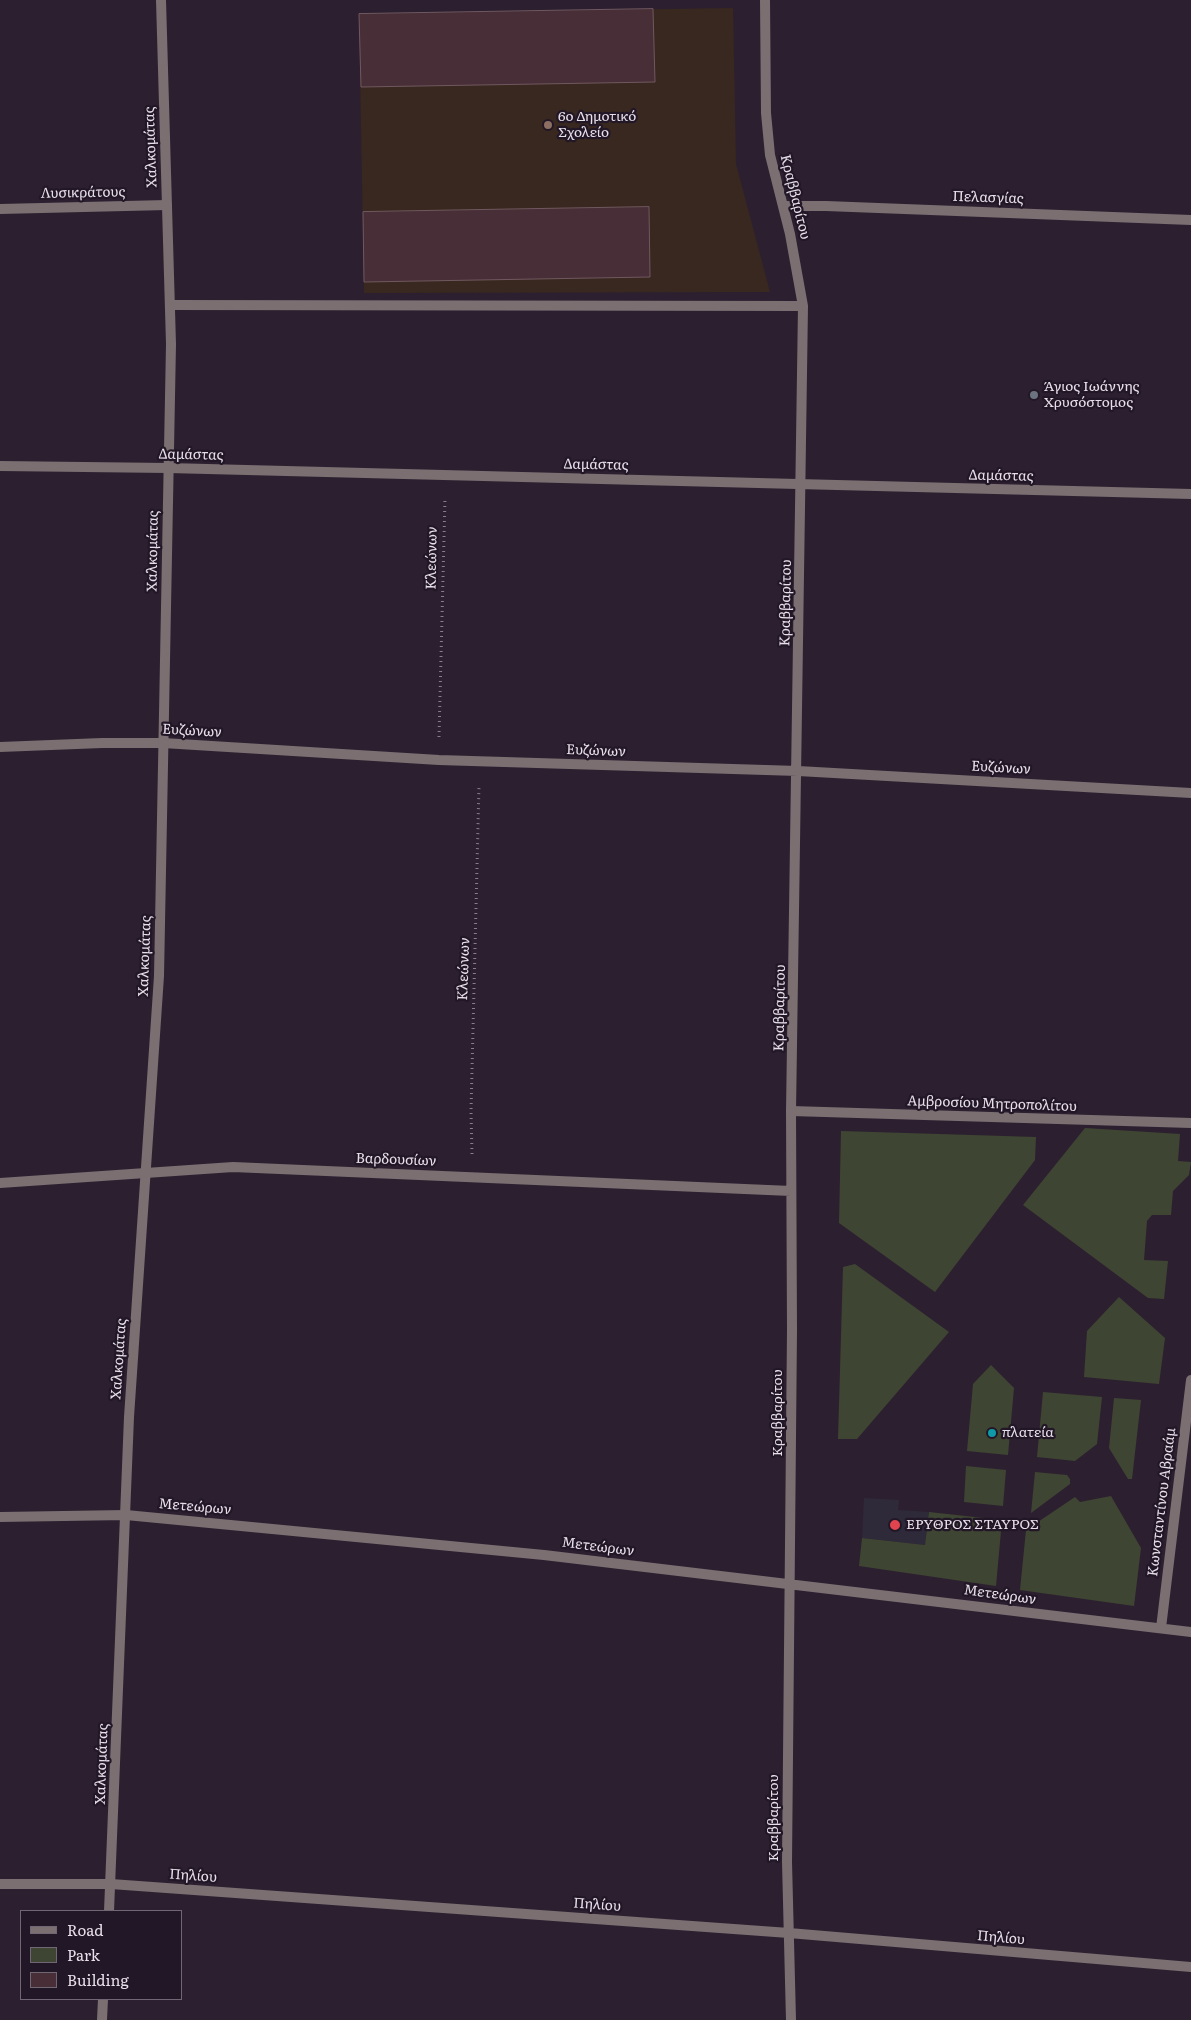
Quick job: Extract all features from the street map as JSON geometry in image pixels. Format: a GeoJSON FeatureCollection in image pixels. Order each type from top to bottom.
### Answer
{"type":"FeatureCollection","features":[{"type":"Feature","properties":{"kind":"street","name":"Χαλκομάτας"},"geometry":{"type":"LineString","coordinates":[[109,1910],[129,1417],[159,976],[170,305],[161,0]]}},
{"type":"Feature","properties":{"kind":"street","name":"Κραββαρίτου"},"geometry":{"type":"LineString","coordinates":[[764,0],[766,130],[770,155],[784,206],[804,306],[791,1191],[792,1340],[787,1862],[791,2020]]}},
{"type":"Feature","properties":{"kind":"street","name":"Λυσικράτους"},"geometry":{"type":"LineString","coordinates":[[0,209],[167,205]]}},
{"type":"Feature","properties":{"kind":"street","name":"Πελασγίας"},"geometry":{"type":"LineString","coordinates":[[784,206],[1191,220]]}},
{"type":"Feature","properties":{"kind":"street"},"geometry":{"type":"LineString","coordinates":[[170,305],[804,306]]}},
{"type":"Feature","properties":{"kind":"street","name":"Δαμάστας"},"geometry":{"type":"LineString","coordinates":[[0,466],[168,468],[1191,494]]}},
{"type":"Feature","properties":{"kind":"street","name":"Ευζώνων"},"geometry":{"type":"LineString","coordinates":[[0,747],[163,743],[479,762],[798,771],[1191,793]]}},
{"type":"Feature","properties":{"kind":"street","name":"Αμβροσίου Μητροπολίτου"},"geometry":{"type":"LineString","coordinates":[[792,1111],[1191,1123]]}},
{"type":"Feature","properties":{"kind":"street","name":"Βαρδουσίων"},"geometry":{"type":"LineString","coordinates":[[0,1183],[233,1166],[791,1191]]}},
{"type":"Feature","properties":{"kind":"street","name":"Κωνσταντίνου Αβραάμ"},"geometry":{"type":"LineString","coordinates":[[1161,1628],[1191,1380]]}},
{"type":"Feature","properties":{"kind":"street","name":"Μετεώρων"},"geometry":{"type":"LineString","coordinates":[[0,1517],[126,1514],[544,1555],[1191,1632]]}},
{"type":"Feature","properties":{"kind":"street","name":"Πηλίου"},"geometry":{"type":"LineString","coordinates":[[0,1884],[111,1884],[789,1933],[1191,1967]]}},
{"type":"Feature","properties":{"kind":"street"},"geometry":{"type":"LineString","coordinates":[[102,2020],[103,2000]]}},
{"type":"Feature","properties":{"kind":"path","name":"Κλεώνων"},"geometry":{"type":"LineString","coordinates":[[439,760],[445,476]]}},
{"type":"Feature","properties":{"kind":"path","name":"Κλεώνων"},"geometry":{"type":"LineString","coordinates":[[472,1177],[471,1111],[480,816],[479,762]]}},
{"type":"Feature","properties":{"kind":"shaded area","name":"6ο Δημοτικό Σχολείο"},"geometry":{"type":"Polygon","coordinates":[[[733,8],[736,164],[770,292],[364,293],[359,14],[733,8]]]}},
{"type":"Feature","properties":{"kind":"shaded area","name":"ΕΡΥΘΡΟΣ ΣΤΑΥΡΟΣ"},"geometry":{"type":"Polygon","coordinates":[[[864,1498],[899,1500],[898,1510],[929,1512],[925,1545],[862,1538],[864,1498]]]}},
{"type":"Feature","properties":{"kind":"green space"},"geometry":{"type":"Polygon","coordinates":[[[1085,1128],[1180,1134],[1178,1161],[1191,1162],[1189,1175],[1173,1191],[1171,1215],[1152,1215],[1147,1221],[1144,1260],[1168,1261],[1164,1299],[1148,1298],[1023,1205],[1085,1128]]]}},
{"type":"Feature","properties":{"kind":"green space"},"geometry":{"type":"Polygon","coordinates":[[[841,1131],[1036,1137],[1035,1160],[935,1292],[839,1223],[841,1131]]]}},
{"type":"Feature","properties":{"kind":"green space"},"geometry":{"type":"Polygon","coordinates":[[[855,1264],[949,1332],[857,1439],[838,1439],[843,1267],[855,1264]]]}},
{"type":"Feature","properties":{"kind":"green space"},"geometry":{"type":"Polygon","coordinates":[[[1119,1297],[1165,1338],[1159,1384],[1084,1377],[1087,1331],[1119,1297]]]}},
{"type":"Feature","properties":{"kind":"green space"},"geometry":{"type":"Polygon","coordinates":[[[991,1365],[1014,1388],[1008,1455],[967,1451],[973,1384],[991,1365]]]}},
{"type":"Feature","properties":{"kind":"green space"},"geometry":{"type":"Polygon","coordinates":[[[1043,1392],[1102,1397],[1097,1444],[1075,1461],[1037,1457],[1043,1392]]]}},
{"type":"Feature","properties":{"kind":"green space"},"geometry":{"type":"Polygon","coordinates":[[[1114,1398],[1141,1400],[1132,1479],[1128,1479],[1109,1448],[1114,1398]]]}},
{"type":"Feature","properties":{"kind":"green space"},"geometry":{"type":"Polygon","coordinates":[[[966,1466],[1006,1470],[1003,1506],[964,1502],[966,1466]]]}},
{"type":"Feature","properties":{"kind":"green space"},"geometry":{"type":"Polygon","coordinates":[[[1035,1472],[1067,1475],[1070,1479],[1070,1484],[1031,1513],[1035,1472]]]}},
{"type":"Feature","properties":{"kind":"green space"},"geometry":{"type":"Polygon","coordinates":[[[1111,1496],[1141,1548],[1134,1606],[1020,1590],[1026,1530],[1075,1497],[1080,1502],[1111,1496]]]}},
{"type":"Feature","properties":{"kind":"green space"},"geometry":{"type":"Polygon","coordinates":[[[929,1512],[1002,1520],[996,1586],[859,1566],[862,1538],[925,1545],[929,1512]]]}},
{"type":"Feature","properties":{"kind":"building"},"geometry":{"type":"Polygon","coordinates":[[[653,9],[655,82],[361,87],[359,14],[653,9]]]}},
{"type":"Feature","properties":{"kind":"building"},"geometry":{"type":"Polygon","coordinates":[[[649,207],[650,277],[364,282],[363,212],[649,207]]]}},
{"type":"Feature","properties":{"kind":"place","name":"6ο Δημοτικό Σχολείο"},"geometry":{"type":"Point","coordinates":[548,125]}},
{"type":"Feature","properties":{"kind":"place","name":"Άγιος Ιωάννης Χρυσόστομος"},"geometry":{"type":"Point","coordinates":[1034,395]}},
{"type":"Feature","properties":{"kind":"place","name":"πλατεία"},"geometry":{"type":"Point","coordinates":[992,1433]}},
{"type":"Feature","properties":{"kind":"place","name":"ΕΡΥΘΡΟΣ ΣΤΑΥΡΟΣ"},"geometry":{"type":"Point","coordinates":[895,1525]}}]}
